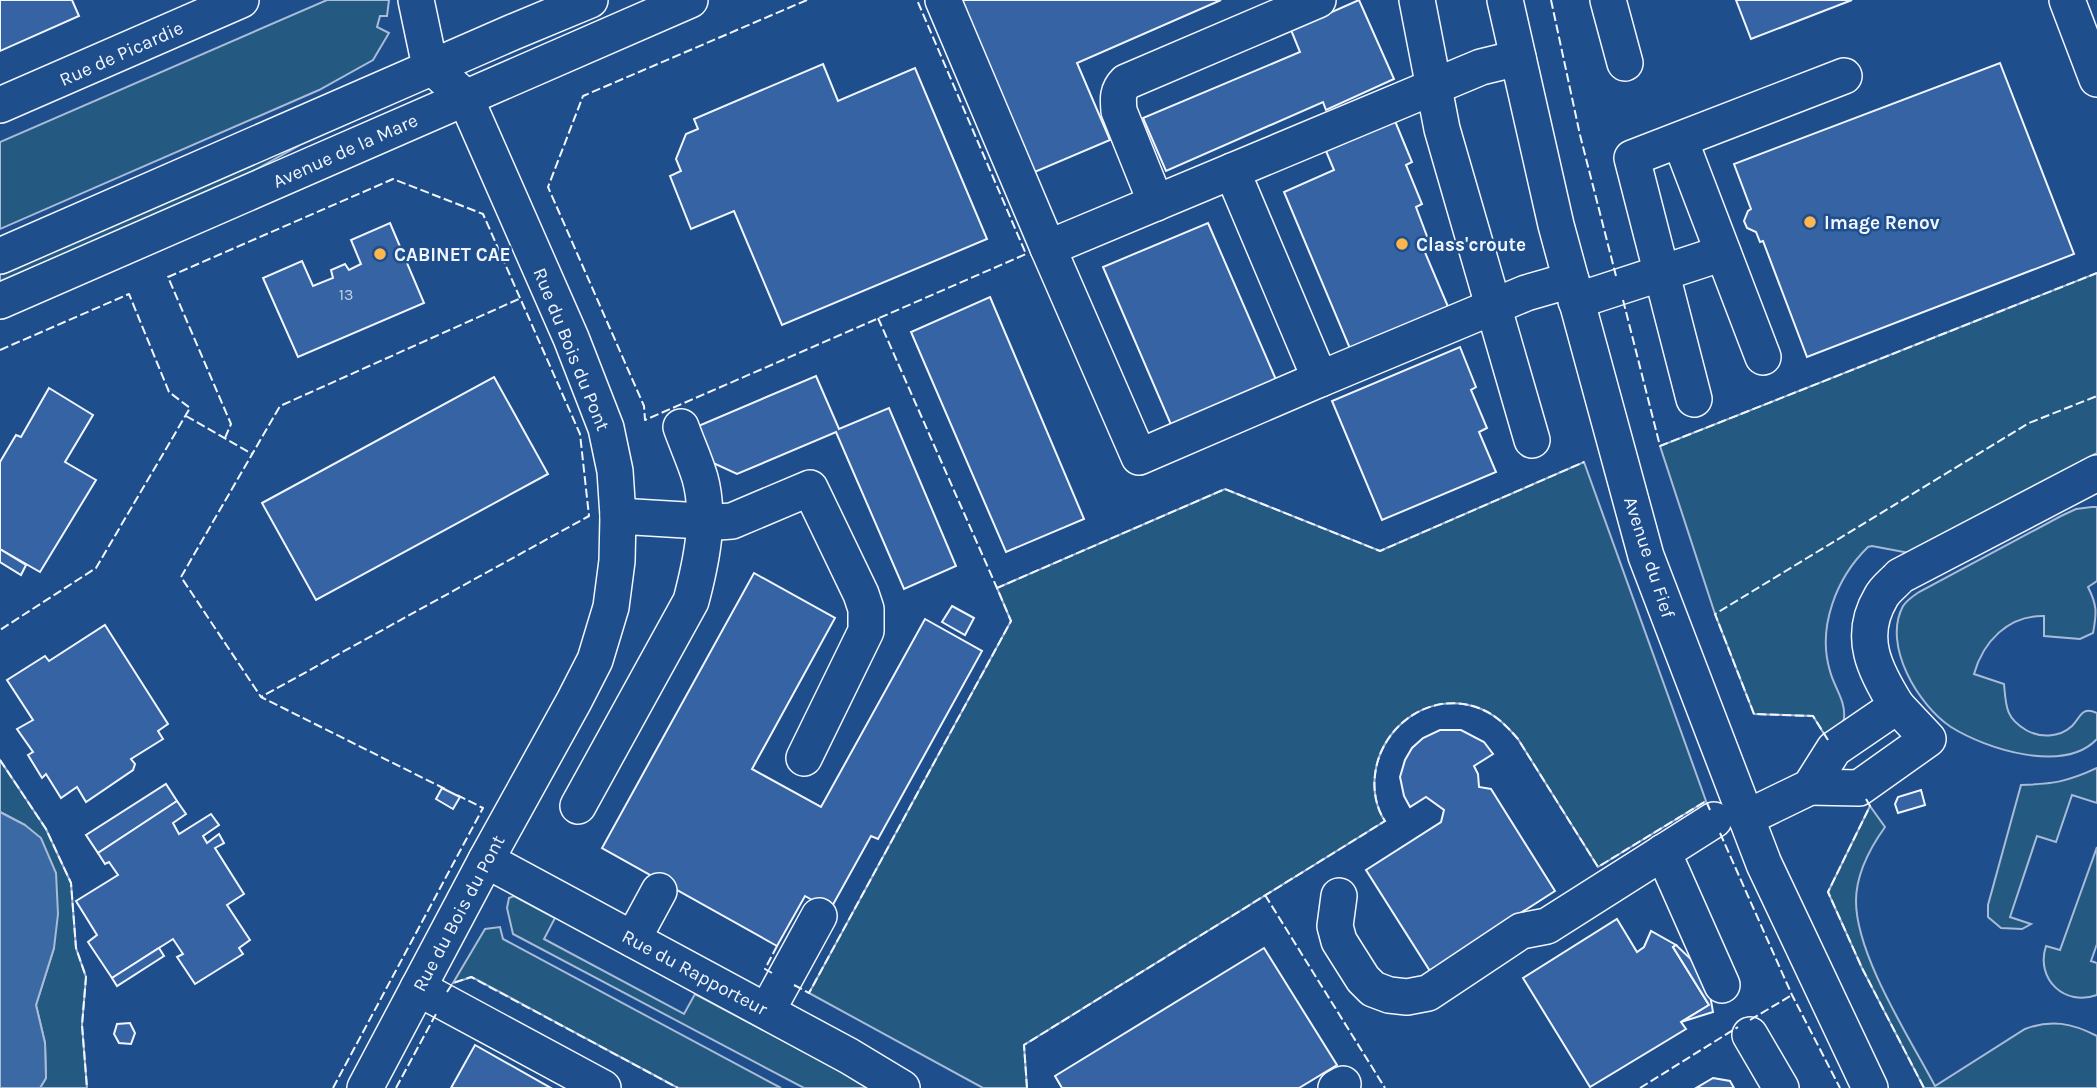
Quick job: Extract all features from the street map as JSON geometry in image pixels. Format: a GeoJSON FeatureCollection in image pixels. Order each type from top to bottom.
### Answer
{"type":"FeatureCollection","features":[{"type":"Feature","properties":{"kind":"street","name":"Rue de Picardie"},"geometry":{"type":"LineString","coordinates":[[0,105],[242,0]]}},
{"type":"Feature","properties":{"kind":"street"},"geometry":{"type":"LineString","coordinates":[[416,0],[428,57],[433,68]]}},
{"type":"Feature","properties":{"kind":"street","name":"Avenue de la Mare"},"geometry":{"type":"LineString","coordinates":[[0,256],[590,0]]}},
{"type":"Feature","properties":{"kind":"street","name":"Avenue de la Mare"},"geometry":{"type":"LineString","coordinates":[[0,301],[690,0]]}},
{"type":"Feature","properties":{"kind":"street"},"geometry":{"type":"LineString","coordinates":[[943,0],[1139,457],[1526,293],[1574,290],[1661,273],[1723,253]]}},
{"type":"Feature","properties":{"kind":"street"},"geometry":{"type":"LineString","coordinates":[[1156,203],[1119,110],[1120,88],[1126,82],[1318,0]]}},
{"type":"Feature","properties":{"kind":"street"},"geometry":{"type":"LineString","coordinates":[[1417,0],[1442,128],[1532,440]]}},
{"type":"Feature","properties":{"kind":"street","name":"Avenue du Fief"},"geometry":{"type":"LineString","coordinates":[[1505,0],[1556,225],[1646,556],[1730,819],[1764,864],[1870,1088]]}},
{"type":"Feature","properties":{"kind":"street"},"geometry":{"type":"LineString","coordinates":[[1608,0],[1625,63]]}},
{"type":"Feature","properties":{"kind":"street"},"geometry":{"type":"LineString","coordinates":[[2067,0],[2097,79]]}},
{"type":"Feature","properties":{"kind":"street"},"geometry":{"type":"LineString","coordinates":[[1048,248],[1481,67],[1518,58]]}},
{"type":"Feature","properties":{"kind":"street","name":"Rue du Bois du Pont"},"geometry":{"type":"LineString","coordinates":[[365,1088],[586,677],[611,607],[617,561],[615,471],[606,428],[571,338],[465,97],[433,68]]}},
{"type":"Feature","properties":{"kind":"street"},"geometry":{"type":"LineString","coordinates":[[1694,399],[1632,158],[1844,76]]}},
{"type":"Feature","properties":{"kind":"street"},"geometry":{"type":"LineString","coordinates":[[1680,140],[1763,358]]}},
{"type":"Feature","properties":{"kind":"street"},"geometry":{"type":"LineString","coordinates":[[1233,171],[1320,379]]}},
{"type":"Feature","properties":{"kind":"street"},"geometry":{"type":"LineString","coordinates":[[578,806],[691,601],[699,572],[704,522],[700,480],[681,427]]}},
{"type":"Feature","properties":{"kind":"street"},"geometry":{"type":"LineString","coordinates":[[1339,896],[1335,926],[1339,941],[1363,979],[1373,989],[1390,995],[1408,997],[1428,993],[1521,931],[1547,926],[1663,852],[1730,819],[1810,787],[1859,788],[1928,739],[1897,706],[1878,675],[1868,640],[1872,616],[1882,594],[1900,576],[2097,473]]}},
{"type":"Feature","properties":{"kind":"street"},"geometry":{"type":"LineString","coordinates":[[618,516],[704,522],[732,521],[810,488],[861,594],[866,610],[866,631],[804,758]]}},
{"type":"Feature","properties":{"kind":"street"},"geometry":{"type":"LineString","coordinates":[[586,677],[634,704]]}},
{"type":"Feature","properties":{"kind":"street"},"geometry":{"type":"LineString","coordinates":[[1810,787],[1834,749],[1897,706]]}},
{"type":"Feature","properties":{"kind":"street"},"geometry":{"type":"LineString","coordinates":[[1663,852],[1722,985]]}},
{"type":"Feature","properties":{"kind":"street","name":"Rue du Rapporteur"},"geometry":{"type":"LineString","coordinates":[[486,860],[767,1011],[902,1088]]}},
{"type":"Feature","properties":{"kind":"street"},"geometry":{"type":"LineString","coordinates":[[633,939],[659,891]]}},
{"type":"Feature","properties":{"kind":"street"},"geometry":{"type":"LineString","coordinates":[[767,1011],[819,916]]}},
{"type":"Feature","properties":{"kind":"street"},"geometry":{"type":"LineString","coordinates":[[418,988],[603,1088]]}},
{"type":"Feature","properties":{"kind":"street"},"geometry":{"type":"LineString","coordinates":[[1750,1035],[1781,1088]]}},
{"type":"Feature","properties":{"kind":"shaded area"},"geometry":{"type":"Polygon","coordinates":[[[327,0],[389,0],[387,16],[380,16],[377,27],[389,33],[373,60],[319,90],[0,229],[0,142],[327,0]]]}},
{"type":"Feature","properties":{"kind":"shaded area"},"geometry":{"type":"Polygon","coordinates":[[[412,95],[302,144],[185,209],[0,289],[0,265],[412,95]]]}},
{"type":"Feature","properties":{"kind":"shaded area"},"geometry":{"type":"Polygon","coordinates":[[[2097,273],[2097,453],[1917,551],[1909,553],[1868,547],[1838,589],[1828,621],[1827,655],[1843,706],[1842,724],[1826,737],[1813,716],[1754,714],[1715,614],[1660,446],[2097,273]]]}},
{"type":"Feature","properties":{"kind":"shaded area"},"geometry":{"type":"Polygon","coordinates":[[[1584,462],[1706,801],[1598,867],[1518,739],[1509,729],[1494,716],[1476,707],[1458,703],[1441,704],[1410,717],[1386,742],[1374,781],[1377,805],[1385,821],[1024,1045],[1027,1088],[983,1088],[809,993],[1011,621],[997,588],[1225,489],[1380,551],[1584,462]]]}},
{"type":"Feature","properties":{"kind":"shaded area"},"geometry":{"type":"Polygon","coordinates":[[[2097,507],[2097,581],[2088,587],[2095,609],[2093,633],[2080,639],[2044,636],[2044,616],[2019,620],[2008,625],[1991,641],[1974,674],[2004,684],[2010,716],[2026,730],[2055,735],[2067,730],[2084,712],[2092,711],[2097,713],[2097,739],[2083,749],[2065,755],[2046,756],[2004,750],[1951,727],[1916,689],[1900,656],[1898,621],[1903,606],[1919,592],[2061,516],[2076,509],[2097,507]]]}},
{"type":"Feature","properties":{"kind":"shaded area"},"geometry":{"type":"Polygon","coordinates":[[[0,760],[46,829],[71,883],[76,948],[86,977],[82,1025],[87,1088],[40,1088],[46,1078],[45,1043],[36,1005],[54,948],[25,825],[0,812],[0,760]]]}},
{"type":"Feature","properties":{"kind":"shaded area"},"geometry":{"type":"Polygon","coordinates":[[[2097,768],[2097,803],[2072,795],[2056,842],[2037,836],[2010,917],[2031,924],[2022,929],[2001,928],[1988,917],[1988,905],[2021,785],[2060,781],[2097,768]]]}},
{"type":"Feature","properties":{"kind":"shaded area"},"geometry":{"type":"Polygon","coordinates":[[[1870,806],[1885,827],[1869,853],[1858,881],[1858,922],[1874,970],[1935,1086],[2025,1029],[2053,1023],[2070,1025],[2097,1036],[2097,1088],[1924,1088],[1862,968],[1828,892],[1870,806]]]}},
{"type":"Feature","properties":{"kind":"shaded area"},"geometry":{"type":"Polygon","coordinates":[[[0,812],[25,825],[41,838],[56,873],[58,914],[54,948],[36,1005],[45,1043],[46,1078],[40,1088],[0,1088],[0,812]]]}},
{"type":"Feature","properties":{"kind":"shaded area"},"geometry":{"type":"Polygon","coordinates":[[[2097,847],[2097,944],[2091,961],[2097,963],[2097,995],[2074,997],[2055,987],[2045,969],[2044,958],[2046,946],[2060,950],[2097,847]]]}},
{"type":"Feature","properties":{"kind":"shaded area"},"geometry":{"type":"Polygon","coordinates":[[[514,896],[555,918],[544,939],[684,1014],[695,994],[872,1088],[804,1088],[513,934],[507,908],[509,898],[514,896]]]}},
{"type":"Feature","properties":{"kind":"shaded area"},"geometry":{"type":"Polygon","coordinates":[[[500,927],[503,939],[781,1088],[678,1088],[472,977],[453,983],[485,929],[500,927]]]}},
{"type":"Feature","properties":{"kind":"building"},"geometry":{"type":"Polygon","coordinates":[[[0,0],[72,0],[79,16],[0,51],[0,0]]]}},
{"type":"Feature","properties":{"kind":"building"},"geometry":{"type":"Polygon","coordinates":[[[954,0],[1221,0],[1077,63],[1110,140],[1030,174],[954,0]]]}},
{"type":"Feature","properties":{"kind":"building"},"geometry":{"type":"Polygon","coordinates":[[[1359,0],[1394,79],[1326,110],[1323,102],[1166,171],[1143,118],[1300,52],[1291,30],[1359,0]]]}},
{"type":"Feature","properties":{"kind":"building"},"geometry":{"type":"Polygon","coordinates":[[[1736,0],[1852,0],[1751,39],[1736,0]]]}},
{"type":"Feature","properties":{"kind":"building"},"geometry":{"type":"Polygon","coordinates":[[[2000,63],[2074,254],[1807,357],[1763,241],[1760,242],[1756,232],[1747,228],[1744,221],[1751,209],[1734,164],[2000,63]]]}},
{"type":"Feature","properties":{"kind":"building"},"geometry":{"type":"Polygon","coordinates":[[[823,64],[838,101],[915,68],[987,239],[782,325],[734,211],[691,229],[670,176],[681,171],[676,159],[686,134],[698,129],[694,119],[823,64]]]}},
{"type":"Feature","properties":{"kind":"building"},"geometry":{"type":"Polygon","coordinates":[[[1395,121],[1412,162],[1406,165],[1422,204],[1416,207],[1431,247],[1424,250],[1449,309],[1351,351],[1284,192],[1334,170],[1326,151],[1395,121]]]}},
{"type":"Feature","properties":{"kind":"building"},"geometry":{"type":"Polygon","coordinates":[[[390,223],[424,303],[298,357],[263,278],[302,261],[313,286],[333,278],[331,270],[345,264],[349,270],[361,264],[351,240],[390,223]]]}},
{"type":"Feature","properties":{"kind":"building"},"geometry":{"type":"Polygon","coordinates":[[[1208,223],[1277,382],[1172,427],[1103,267],[1208,223]]]}},
{"type":"Feature","properties":{"kind":"building"},"geometry":{"type":"Polygon","coordinates":[[[990,297],[1084,519],[1006,552],[911,332],[990,297]]]}},
{"type":"Feature","properties":{"kind":"building"},"geometry":{"type":"Polygon","coordinates":[[[1460,347],[1476,387],[1471,390],[1487,428],[1479,432],[1496,472],[1382,520],[1332,401],[1460,347]]]}},
{"type":"Feature","properties":{"kind":"building"},"geometry":{"type":"Polygon","coordinates":[[[816,376],[839,429],[889,408],[956,566],[904,589],[836,432],[737,474],[711,462],[696,427],[816,376]]]}},
{"type":"Feature","properties":{"kind":"building"},"geometry":{"type":"Polygon","coordinates":[[[494,377],[548,474],[316,600],[262,503],[494,377]]]}},
{"type":"Feature","properties":{"kind":"building"},"geometry":{"type":"Polygon","coordinates":[[[49,388],[93,415],[65,462],[96,480],[40,572],[0,549],[0,462],[16,435],[21,437],[49,388]]]}},
{"type":"Feature","properties":{"kind":"building"},"geometry":{"type":"Polygon","coordinates":[[[0,549],[26,565],[21,575],[0,562],[0,549]]]}},
{"type":"Feature","properties":{"kind":"building"},"geometry":{"type":"Polygon","coordinates":[[[754,573],[835,618],[752,769],[821,807],[925,619],[982,651],[878,839],[871,836],[830,910],[805,896],[777,946],[602,848],[754,573]]]}},
{"type":"Feature","properties":{"kind":"building"},"geometry":{"type":"Polygon","coordinates":[[[952,606],[974,618],[965,635],[942,622],[952,606]]]}},
{"type":"Feature","properties":{"kind":"building"},"geometry":{"type":"Polygon","coordinates":[[[105,625],[168,724],[158,731],[163,739],[131,759],[135,764],[133,770],[86,802],[77,787],[61,798],[46,774],[42,778],[28,755],[33,752],[17,729],[33,720],[7,680],[45,656],[49,661],[105,625]]]}},
{"type":"Feature","properties":{"kind":"building"},"geometry":{"type":"Polygon","coordinates":[[[1440,730],[1461,730],[1484,742],[1493,754],[1474,766],[1479,787],[1491,789],[1555,891],[1430,971],[1366,870],[1441,822],[1444,810],[1426,797],[1410,807],[1404,796],[1400,777],[1412,748],[1423,738],[1440,730]]]}},
{"type":"Feature","properties":{"kind":"building"},"geometry":{"type":"Polygon","coordinates":[[[166,784],[177,801],[98,853],[86,835],[166,784]]]}},
{"type":"Feature","properties":{"kind":"building"},"geometry":{"type":"Polygon","coordinates":[[[442,788],[460,797],[453,809],[436,799],[442,788]]]}},
{"type":"Feature","properties":{"kind":"building"},"geometry":{"type":"Polygon","coordinates":[[[1921,790],[1925,805],[1898,813],[1895,804],[1898,797],[1921,790]]]}},
{"type":"Feature","properties":{"kind":"building"},"geometry":{"type":"Polygon","coordinates":[[[177,801],[186,814],[173,823],[179,834],[211,814],[219,825],[203,836],[207,843],[219,834],[224,843],[215,848],[244,894],[227,905],[250,940],[239,948],[243,954],[195,984],[177,957],[183,954],[173,939],[112,978],[88,942],[97,935],[76,901],[118,875],[109,862],[105,864],[98,853],[177,801]]]}},
{"type":"Feature","properties":{"kind":"building"},"geometry":{"type":"Polygon","coordinates":[[[1617,919],[1637,952],[1644,947],[1651,931],[1676,945],[1673,947],[1709,1005],[1681,1022],[1686,1029],[1590,1087],[1523,978],[1617,919]]]}},
{"type":"Feature","properties":{"kind":"building"},"geometry":{"type":"Polygon","coordinates":[[[1676,945],[1696,964],[1709,989],[1713,1012],[1681,1022],[1709,1005],[1673,947],[1676,945]]]}},
{"type":"Feature","properties":{"kind":"building"},"geometry":{"type":"Polygon","coordinates":[[[159,948],[164,956],[117,986],[112,978],[159,948]]]}},
{"type":"Feature","properties":{"kind":"building"},"geometry":{"type":"Polygon","coordinates":[[[1264,948],[1337,1065],[1299,1088],[1062,1088],[1055,1076],[1264,948]]]}},
{"type":"Feature","properties":{"kind":"building"},"geometry":{"type":"Polygon","coordinates":[[[130,1023],[135,1033],[131,1044],[119,1043],[114,1034],[117,1024],[130,1023]]]}},
{"type":"Feature","properties":{"kind":"building"},"geometry":{"type":"Polygon","coordinates":[[[475,1045],[551,1088],[451,1088],[475,1045]]]}},
{"type":"Feature","properties":{"kind":"building"},"geometry":{"type":"Polygon","coordinates":[[[1713,1078],[1730,1081],[1734,1088],[1696,1088],[1713,1078]]]}},
{"type":"Feature","properties":{"kind":"fence"},"geometry":{"type":"LineString","coordinates":[[807,0],[583,96],[548,187],[644,406],[645,420],[1026,254],[917,0]]}},
{"type":"Feature","properties":{"kind":"fence"},"geometry":{"type":"LineString","coordinates":[[1551,0],[1580,135],[1616,276]]}},
{"type":"Feature","properties":{"kind":"fence"},"geometry":{"type":"LineString","coordinates":[[225,438],[231,424],[168,277],[393,179],[483,214],[580,434],[589,516],[261,697]]}},
{"type":"Feature","properties":{"kind":"fence"},"geometry":{"type":"LineString","coordinates":[[1623,300],[1660,446],[2097,273]]}},
{"type":"Feature","properties":{"kind":"fence"},"geometry":{"type":"LineString","coordinates":[[0,350],[129,294],[169,392],[190,408],[96,568],[0,630]]}},
{"type":"Feature","properties":{"kind":"fence"},"geometry":{"type":"LineString","coordinates":[[445,789],[261,697],[181,577],[280,406],[521,298]]}},
{"type":"Feature","properties":{"kind":"fence"},"geometry":{"type":"LineString","coordinates":[[878,318],[997,588]]}},
{"type":"Feature","properties":{"kind":"fence"},"geometry":{"type":"LineString","coordinates":[[1828,740],[1813,716],[1754,714],[1715,614],[2029,423],[2097,396]]}},
{"type":"Feature","properties":{"kind":"fence"},"geometry":{"type":"LineString","coordinates":[[186,416],[252,454]]}},
{"type":"Feature","properties":{"kind":"fence"},"geometry":{"type":"LineString","coordinates":[[794,985],[809,993],[1011,621],[997,588],[1225,489],[1380,551],[1584,462]]}},
{"type":"Feature","properties":{"kind":"fence"},"geometry":{"type":"LineString","coordinates":[[1027,1088],[1024,1045],[1385,821],[1377,805],[1375,793],[1379,758],[1386,742],[1397,728],[1425,709],[1458,703],[1476,707],[1504,724],[1518,739],[1598,867],[1706,801],[1710,810]]}},
{"type":"Feature","properties":{"kind":"fence"},"geometry":{"type":"LineString","coordinates":[[0,760],[46,829],[71,883],[76,948],[86,977],[82,1025],[87,1088]]}},
{"type":"Feature","properties":{"kind":"fence"},"geometry":{"type":"LineString","coordinates":[[333,1088],[483,808],[457,795]]}},
{"type":"Feature","properties":{"kind":"fence"},"geometry":{"type":"LineString","coordinates":[[1866,799],[1870,806],[1828,892],[1862,968],[1924,1088]]}},
{"type":"Feature","properties":{"kind":"fence"},"geometry":{"type":"LineString","coordinates":[[1720,833],[1792,995],[1840,1088]]}},
{"type":"Feature","properties":{"kind":"fence"},"geometry":{"type":"LineString","coordinates":[[1265,895],[1385,1088]]}},
{"type":"Feature","properties":{"kind":"fence"},"geometry":{"type":"LineString","coordinates":[[772,973],[765,969],[777,946]]}},
{"type":"Feature","properties":{"kind":"fence"},"geometry":{"type":"LineString","coordinates":[[447,992],[453,983],[471,977],[678,1088]]}},
{"type":"Feature","properties":{"kind":"fence"},"geometry":{"type":"LineString","coordinates":[[1750,1020],[1792,995]]}},
{"type":"Feature","properties":{"kind":"fence"},"geometry":{"type":"LineString","coordinates":[[396,1088],[436,1014]]}},
{"type":"Feature","properties":{"kind":"fence"},"geometry":{"type":"LineString","coordinates":[[1640,1088],[1738,1027]]}},
{"type":"Feature","properties":{"kind":"place","name":"Image Renov"},"geometry":{"type":"Point","coordinates":[1810,222]}},
{"type":"Feature","properties":{"kind":"place","name":"Class'croute"},"geometry":{"type":"Point","coordinates":[1402,244]}},
{"type":"Feature","properties":{"kind":"place","name":"CABINET CAE"},"geometry":{"type":"Point","coordinates":[380,254]}}]}
